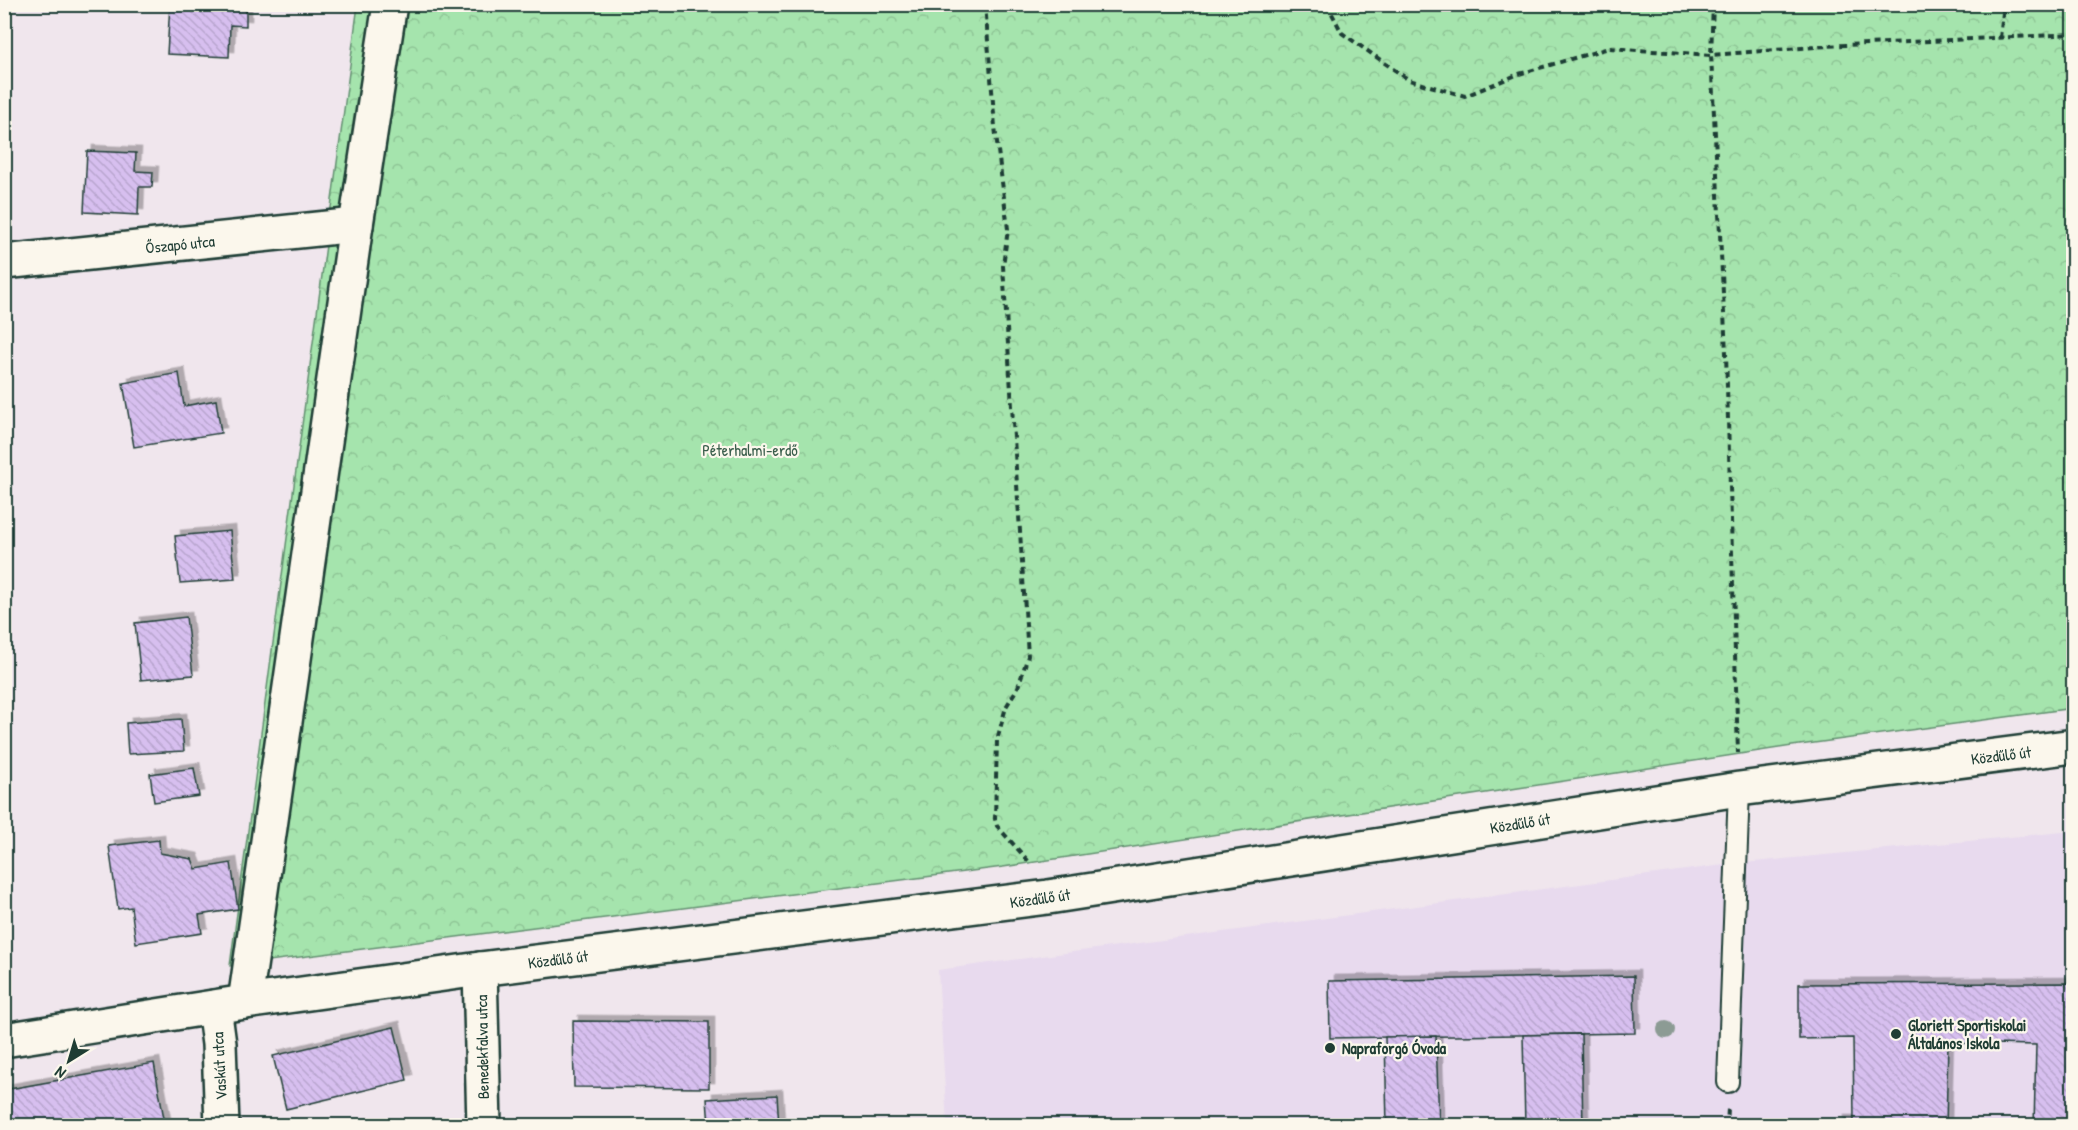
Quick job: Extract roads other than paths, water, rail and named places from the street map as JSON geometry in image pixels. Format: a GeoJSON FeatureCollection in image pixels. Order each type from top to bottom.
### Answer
{"type":"FeatureCollection","features":[{"type":"Feature","properties":{"kind":"street","name":"Vaskút utca"},"geometry":{"type":"LineString","coordinates":[[222,1125],[219,1044],[230,1005],[390,4]]}},
{"type":"Feature","properties":{"kind":"street","name":"Őszapó utca"},"geometry":{"type":"LineString","coordinates":[[4,262],[356,225]]}},
{"type":"Feature","properties":{"kind":"street","name":"Közdűlő út"},"geometry":{"type":"LineString","coordinates":[[4,1040],[480,969],[1048,897],[1739,789],[2073,746]]}},
{"type":"Feature","properties":{"kind":"street","name":"Benedekfalva utca"},"geometry":{"type":"LineString","coordinates":[[480,969],[484,1125]]}},
{"type":"Feature","properties":{"kind":"lane"},"geometry":{"type":"LineString","coordinates":[[1728,1082],[1739,789]]}},
{"type":"Feature","properties":{"kind":"place","name":"Gloriett Sportiskolai Általános Iskola"},"geometry":{"type":"Point","coordinates":[1896,1034]}},
{"type":"Feature","properties":{"kind":"place","name":"Napraforgó Óvoda"},"geometry":{"type":"Point","coordinates":[1330,1048]}},
{"type":"Feature","properties":{"kind":"park label","name":"Péterhalmi-erdő"},"geometry":{"type":"Point","coordinates":[750,450]}}]}
